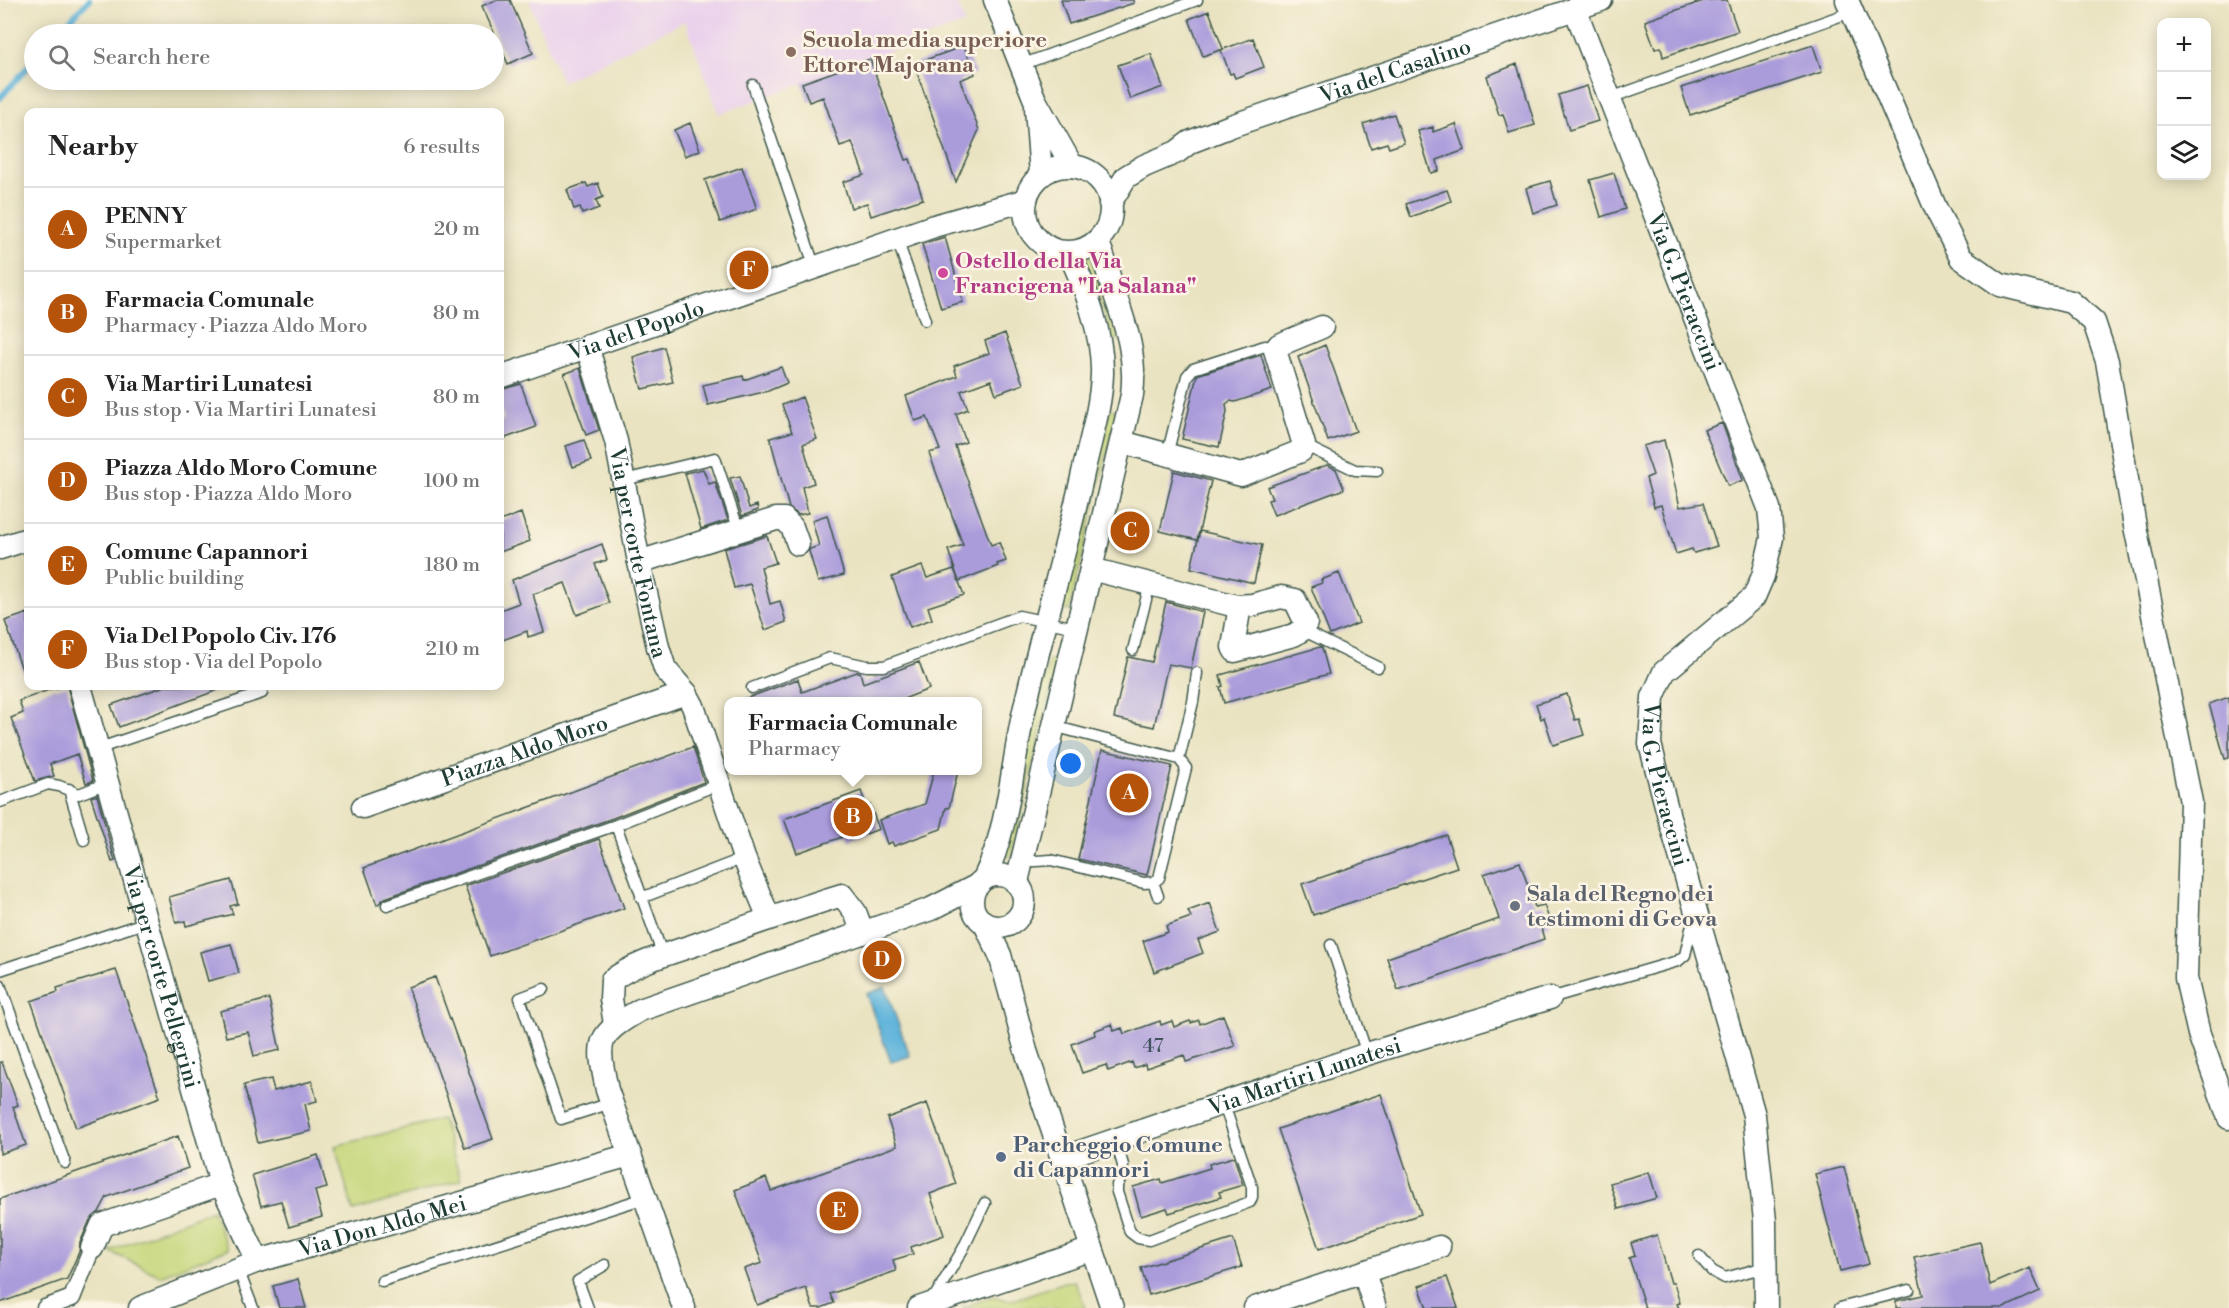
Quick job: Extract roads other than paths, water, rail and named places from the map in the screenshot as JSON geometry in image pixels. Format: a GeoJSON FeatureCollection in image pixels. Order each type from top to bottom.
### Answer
{"type":"FeatureCollection","features":[{"type":"Feature","properties":{"kind":"street"},"geometry":{"type":"LineString","coordinates":[[995,0],[1035,100],[1072,166]]}},
{"type":"Feature","properties":{"kind":"street","name":"Via del Casalino"},"geometry":{"type":"LineString","coordinates":[[1110,203],[1126,177],[1144,166],[1177,152],[1190,142],[1601,0]]}},
{"type":"Feature","properties":{"kind":"street"},"geometry":{"type":"LineString","coordinates":[[1849,6],[1936,209],[1961,258],[2000,285],[2071,302],[2094,322],[2104,351],[2135,526],[2191,802],[2187,978],[2199,1034],[2229,1118]]}},
{"type":"Feature","properties":{"kind":"street","name":"Via G. Pieraccini"},"geometry":{"type":"LineString","coordinates":[[1575,9],[1769,508],[1772,538],[1763,576],[1754,597],[1664,672],[1653,697],[1650,744],[1754,1115],[1765,1221],[1766,1308]]}},
{"type":"Feature","properties":{"kind":"street"},"geometry":{"type":"LineString","coordinates":[[1035,100],[1041,176]]}},
{"type":"Feature","properties":{"kind":"street","name":"Via del Casalino"},"geometry":{"type":"LineString","coordinates":[[1098,179],[1110,169],[1151,150],[1172,143],[1190,142]]}},
{"type":"Feature","properties":{"kind":"street"},"geometry":{"type":"LineString","coordinates":[[1072,166],[1098,179],[1108,194],[1110,203],[1108,224],[1097,241],[1088,247],[1069,253],[1048,247],[1039,241],[1032,232],[1025,211],[1029,190],[1041,176],[1051,170],[1072,166]]}},
{"type":"Feature","properties":{"kind":"street","name":"Via del Popolo"},"geometry":{"type":"LineString","coordinates":[[504,376],[897,239],[976,213],[1026,200]]}},
{"type":"Feature","properties":{"kind":"street","name":"Via del Popolo"},"geometry":{"type":"LineString","coordinates":[[976,213],[1013,219],[1032,232]]}},
{"type":"Feature","properties":{"kind":"street"},"geometry":{"type":"LineString","coordinates":[[1006,977],[1005,957],[1014,921],[1023,907],[1024,898],[1019,872],[1122,442],[1132,388],[1133,363],[1130,341],[1097,241]]}},
{"type":"Feature","properties":{"kind":"street"},"geometry":{"type":"LineString","coordinates":[[1069,253],[1098,332],[1102,357],[1102,382],[1082,478],[1022,720],[1002,830],[996,851],[972,902],[994,941],[1026,1051],[1112,1308]]}},
{"type":"Feature","properties":{"kind":"street"},"geometry":{"type":"LineString","coordinates":[[1122,442],[1241,475],[1301,451],[1305,446],[1275,350],[1322,327]]}},
{"type":"Feature","properties":{"kind":"street","name":"Via per corte Fontana"},"geometry":{"type":"LineString","coordinates":[[587,346],[616,441],[639,562],[665,669],[686,693],[693,706],[744,858],[769,918]]}},
{"type":"Feature","properties":{"kind":"street"},"geometry":{"type":"LineString","coordinates":[[1102,382],[1132,388]]}},
{"type":"Feature","properties":{"kind":"street"},"geometry":{"type":"LineString","coordinates":[[639,562],[776,519],[784,519],[792,527],[798,544]]}},
{"type":"Feature","properties":{"kind":"street"},"geometry":{"type":"LineString","coordinates":[[0,548],[24,539]]}},
{"type":"Feature","properties":{"kind":"street"},"geometry":{"type":"LineString","coordinates":[[1091,569],[1240,606],[1281,597],[1295,600],[1306,623],[1302,630],[1293,635],[1235,651],[1233,647],[1240,606]]}},
{"type":"Feature","properties":{"kind":"street","name":"Via per corte Pellegrini"},"geometry":{"type":"LineString","coordinates":[[81,690],[221,1184],[248,1265]]}},
{"type":"Feature","properties":{"kind":"street","name":"Piazza Aldo Moro"},"geometry":{"type":"LineString","coordinates":[[363,807],[686,693]]}},
{"type":"Feature","properties":{"kind":"street"},"geometry":{"type":"LineString","coordinates":[[684,1308],[611,1103],[600,1054],[604,1037],[615,1024],[640,1010],[932,909],[992,875],[1019,872]]}},
{"type":"Feature","properties":{"kind":"street"},"geometry":{"type":"LineString","coordinates":[[615,1024],[611,999],[612,980],[622,973],[663,956],[842,895],[855,912],[863,933]]}},
{"type":"Feature","properties":{"kind":"street"},"geometry":{"type":"LineString","coordinates":[[932,909],[949,908],[999,927],[1014,921]]}},
{"type":"Feature","properties":{"kind":"street","name":"Via Martiri Lunatesi"},"geometry":{"type":"LineString","coordinates":[[1062,1158],[1115,1138],[1367,1054],[1550,998]]}},
{"type":"Feature","properties":{"kind":"street","name":"Via Don Aldo Mei"},"geometry":{"type":"LineString","coordinates":[[140,1308],[248,1265],[630,1155]]}},
{"type":"Feature","properties":{"kind":"street"},"geometry":{"type":"LineString","coordinates":[[45,1308],[72,1298],[102,1225],[221,1184]]}},
{"type":"Feature","properties":{"kind":"street"},"geometry":{"type":"LineString","coordinates":[[1255,1308],[1439,1247]]}},
{"type":"Feature","properties":{"kind":"street"},"geometry":{"type":"LineString","coordinates":[[925,1306],[1092,1249]]}},
{"type":"Feature","properties":{"kind":"street"},"geometry":{"type":"LineString","coordinates":[[1364,1272],[1375,1308]]}},
{"type":"Feature","properties":{"kind":"lane"},"geometry":{"type":"LineString","coordinates":[[1021,65],[1197,0]]}},
{"type":"Feature","properties":{"kind":"lane"},"geometry":{"type":"LineString","coordinates":[[1610,98],[1849,6]]}},
{"type":"Feature","properties":{"kind":"lane"},"geometry":{"type":"LineString","coordinates":[[753,85],[815,268]]}},
{"type":"Feature","properties":{"kind":"lane"},"geometry":{"type":"LineString","coordinates":[[897,239],[925,320]]}},
{"type":"Feature","properties":{"kind":"lane"},"geometry":{"type":"LineString","coordinates":[[1167,454],[1187,376],[1193,369],[1265,346],[1277,348]]}},
{"type":"Feature","properties":{"kind":"lane"},"geometry":{"type":"LineString","coordinates":[[1305,446],[1355,470],[1377,471]]}},
{"type":"Feature","properties":{"kind":"lane"},"geometry":{"type":"LineString","coordinates":[[624,480],[715,458],[739,531]]}},
{"type":"Feature","properties":{"kind":"lane"},"geometry":{"type":"LineString","coordinates":[[1133,651],[1150,584]]}},
{"type":"Feature","properties":{"kind":"lane"},"geometry":{"type":"LineString","coordinates":[[752,688],[830,658],[867,666],[884,666],[1019,616],[1076,628]]}},
{"type":"Feature","properties":{"kind":"lane"},"geometry":{"type":"LineString","coordinates":[[1302,630],[1378,667]]}},
{"type":"Feature","properties":{"kind":"lane"},"geometry":{"type":"LineString","coordinates":[[1179,759],[1197,673]]}},
{"type":"Feature","properties":{"kind":"lane"},"geometry":{"type":"LineString","coordinates":[[97,749],[262,693]]}},
{"type":"Feature","properties":{"kind":"lane"},"geometry":{"type":"LineString","coordinates":[[1019,872],[1051,860],[1144,883],[1153,882],[1159,878],[1186,768],[1179,759],[1053,726]]}},
{"type":"Feature","properties":{"kind":"lane"},"geometry":{"type":"LineString","coordinates":[[0,802],[48,784],[80,794],[107,783]]}},
{"type":"Feature","properties":{"kind":"lane"},"geometry":{"type":"LineString","coordinates":[[387,905],[616,825],[719,784]]}},
{"type":"Feature","properties":{"kind":"lane"},"geometry":{"type":"LineString","coordinates":[[69,789],[84,840]]}},
{"type":"Feature","properties":{"kind":"lane"},"geometry":{"type":"LineString","coordinates":[[616,825],[663,956]]}},
{"type":"Feature","properties":{"kind":"lane"},"geometry":{"type":"LineString","coordinates":[[641,898],[744,858]]}},
{"type":"Feature","properties":{"kind":"lane"},"geometry":{"type":"LineString","coordinates":[[1153,882],[1158,896]]}},
{"type":"Feature","properties":{"kind":"lane"},"geometry":{"type":"LineString","coordinates":[[0,970],[147,922]]}},
{"type":"Feature","properties":{"kind":"lane"},"geometry":{"type":"LineString","coordinates":[[1550,998],[1678,961],[1685,955],[1691,929],[1699,925]]}},
{"type":"Feature","properties":{"kind":"lane"},"geometry":{"type":"LineString","coordinates":[[1331,945],[1367,1054]]}},
{"type":"Feature","properties":{"kind":"lane"},"geometry":{"type":"LineString","coordinates":[[0,985],[65,1163]]}},
{"type":"Feature","properties":{"kind":"lane"},"geometry":{"type":"LineString","coordinates":[[544,989],[520,998],[561,1119],[611,1103]]}},
{"type":"Feature","properties":{"kind":"lane"},"geometry":{"type":"LineString","coordinates":[[1115,1138],[1123,1165],[1117,1192],[1130,1232],[1138,1238],[1149,1240],[1250,1202],[1252,1187],[1223,1102]]}},
{"type":"Feature","properties":{"kind":"lane"},"geometry":{"type":"LineString","coordinates":[[382,1281],[645,1198]]}},
{"type":"Feature","properties":{"kind":"lane"},"geometry":{"type":"LineString","coordinates":[[925,1306],[963,1249],[985,1203]]}},
{"type":"Feature","properties":{"kind":"lane"},"geometry":{"type":"LineString","coordinates":[[1699,1256],[1712,1270],[1725,1278],[1766,1267]]}},
{"type":"Feature","properties":{"kind":"lane"},"geometry":{"type":"LineString","coordinates":[[248,1265],[253,1308]]}},
{"type":"Feature","properties":{"kind":"lane"},"geometry":{"type":"LineString","coordinates":[[588,1308],[578,1281],[605,1265]]}},
{"type":"Feature","properties":{"kind":"lane"},"geometry":{"type":"LineString","coordinates":[[1840,1308],[1909,1290]]}},
{"type":"Feature","properties":{"kind":"water"},"geometry":{"type":"Polygon","coordinates":[[[885,987],[910,1056],[891,1062],[866,994],[885,987]]]}},
{"type":"Feature","properties":{"kind":"waterway"},"geometry":{"type":"LineString","coordinates":[[66,24],[89,0]]}},
{"type":"Feature","properties":{"kind":"waterway"},"geometry":{"type":"LineString","coordinates":[[0,98],[24,71]]}},
{"type":"Feature","properties":{"kind":"place","name":"Scuola media superiore Ettore Majorana"},"geometry":{"type":"Point","coordinates":[791,52]}},
{"type":"Feature","properties":{"kind":"place","name":"Via Del Popolo Civ. 176"},"geometry":{"type":"Point","coordinates":[749,270]}},
{"type":"Feature","properties":{"kind":"place","name":"Ostello della Via Francigena \"La Salana\""},"geometry":{"type":"Point","coordinates":[943,273]}},
{"type":"Feature","properties":{"kind":"place","name":"Via Martiri Lunatesi"},"geometry":{"type":"Point","coordinates":[1130,531]}},
{"type":"Feature","properties":{"kind":"place","name":"PENNY"},"geometry":{"type":"Point","coordinates":[1129,793]}},
{"type":"Feature","properties":{"kind":"place","name":"Farmacia Comunale"},"geometry":{"type":"Point","coordinates":[853,817]}},
{"type":"Feature","properties":{"kind":"place","name":"Sala del Regno dei testimoni di Geova"},"geometry":{"type":"Point","coordinates":[1515,906]}},
{"type":"Feature","properties":{"kind":"place","name":"Piazza Aldo Moro Comune"},"geometry":{"type":"Point","coordinates":[882,960]}},
{"type":"Feature","properties":{"kind":"place","name":"Parcheggio Comune di Capannori"},"geometry":{"type":"Point","coordinates":[1001,1157]}},
{"type":"Feature","properties":{"kind":"place","name":"Comune Capannori"},"geometry":{"type":"Point","coordinates":[839,1211]}}]}
